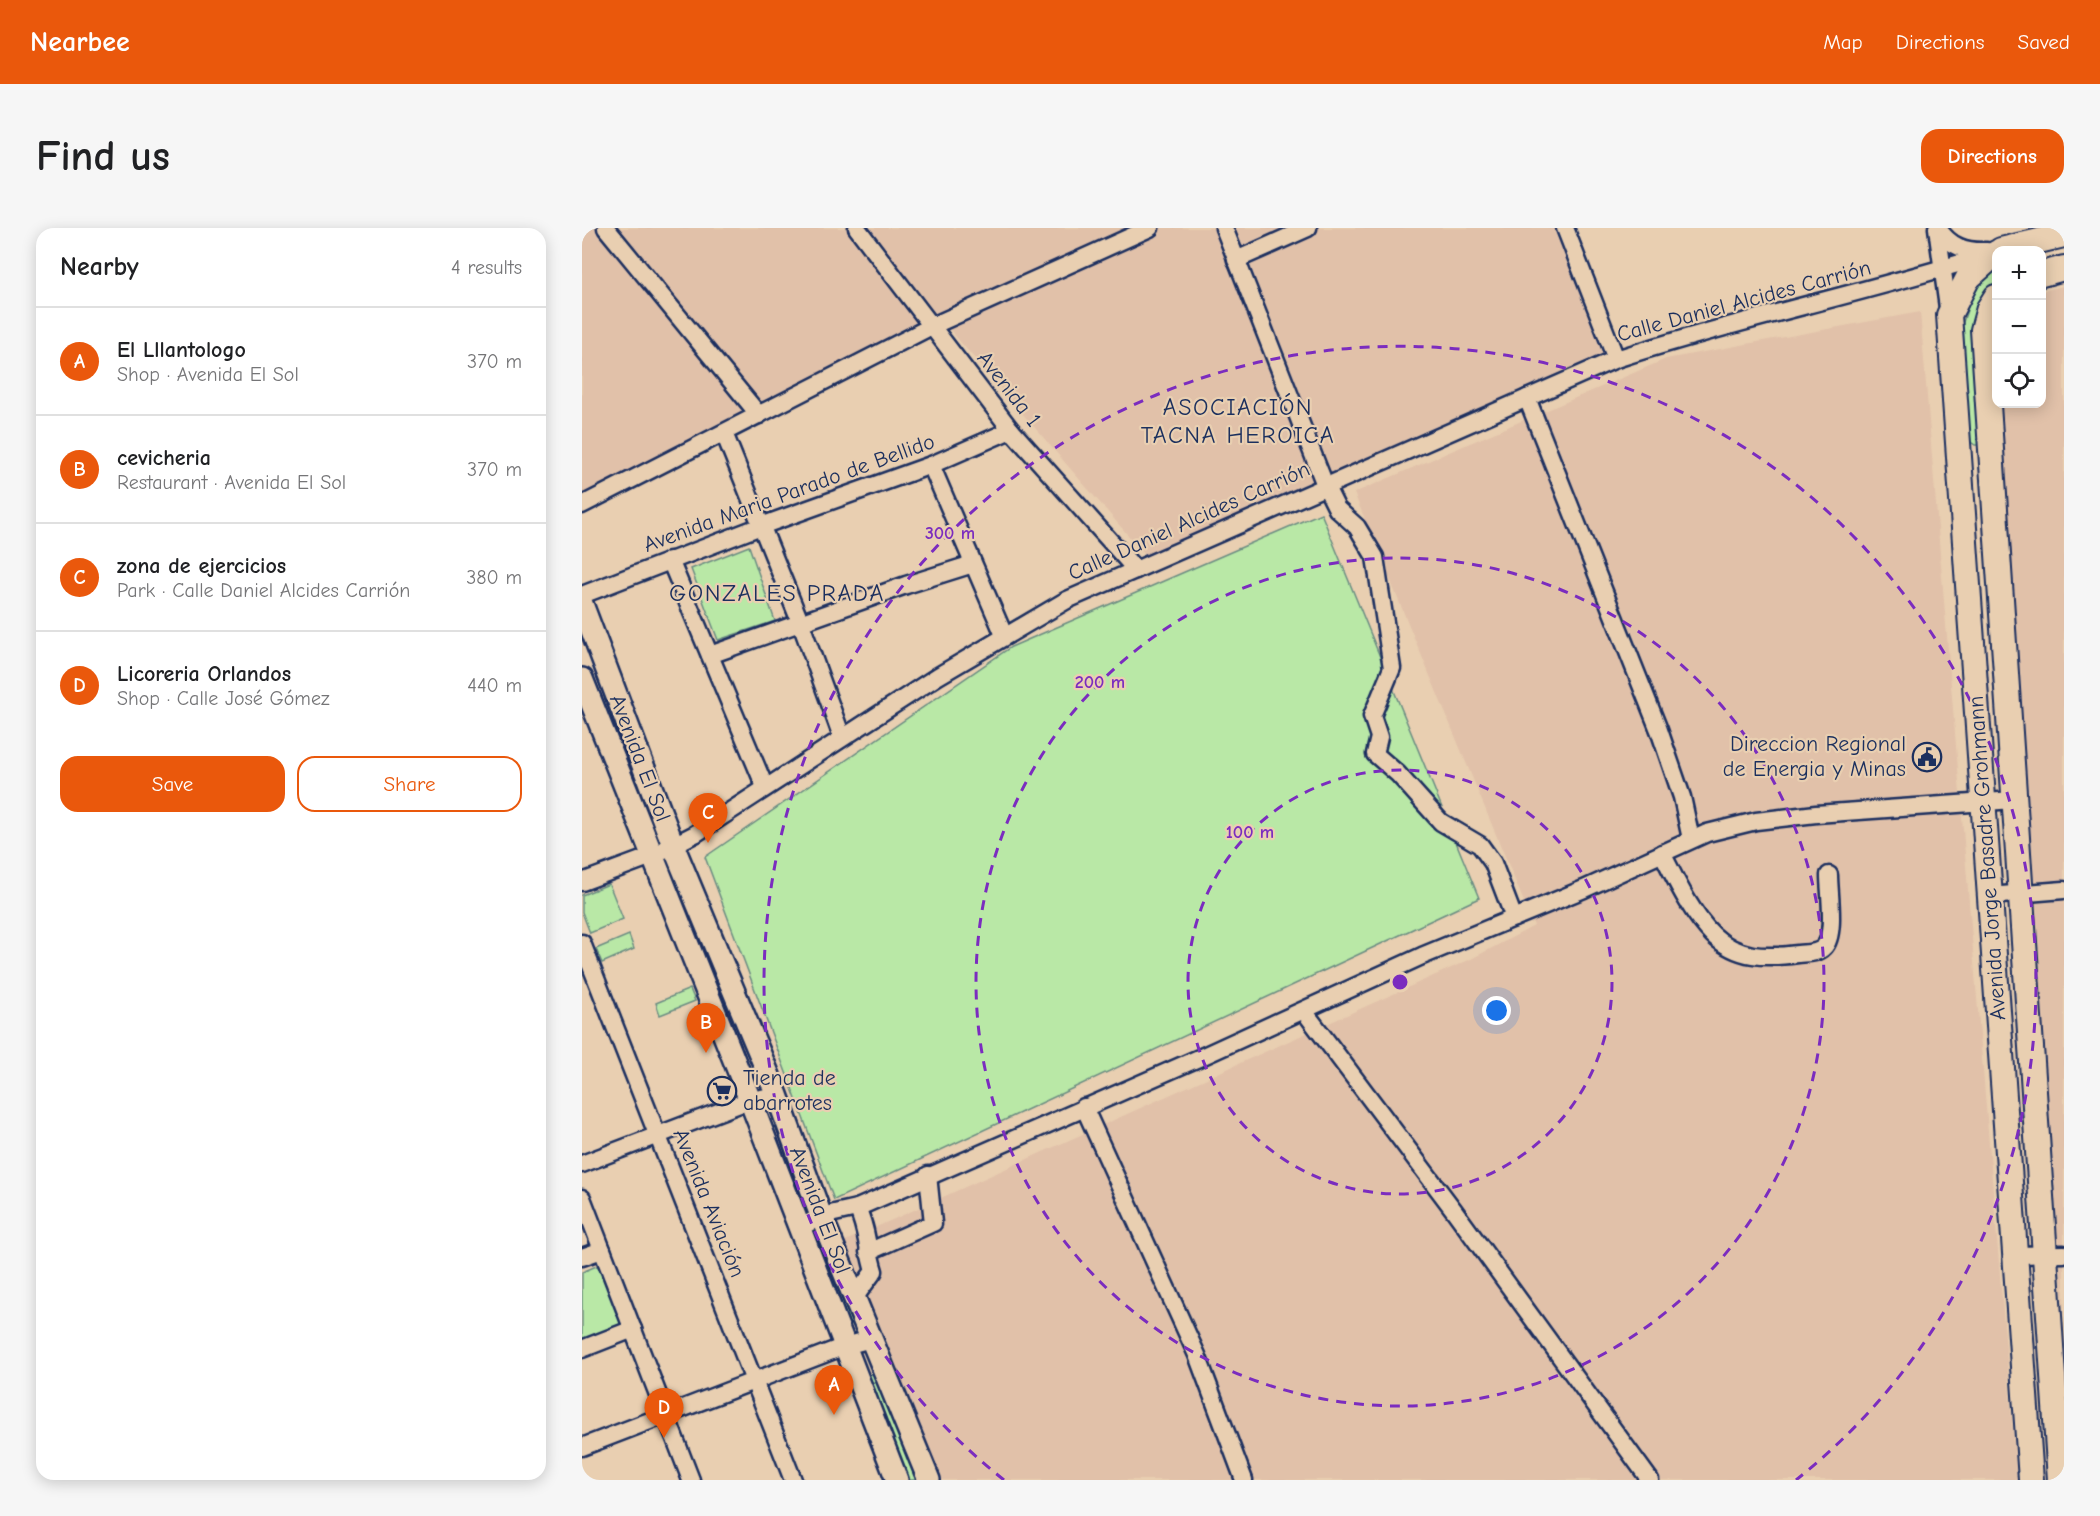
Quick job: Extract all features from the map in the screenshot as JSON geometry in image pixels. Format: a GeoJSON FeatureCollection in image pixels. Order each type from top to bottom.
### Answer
{"type":"FeatureCollection","features":[{"type":"Feature","properties":{"kind":"highway"},"geometry":{"type":"LineString","coordinates":[[2019,246],[2064,235]]}},
{"type":"Feature","properties":{"kind":"highway"},"geometry":{"type":"LineString","coordinates":[[1949,315],[1968,278],[1992,256]]}},
{"type":"Feature","properties":{"kind":"highway"},"geometry":{"type":"LineString","coordinates":[[2046,273],[2064,268]]}},
{"type":"Feature","properties":{"kind":"highway","name":"Avenida Jorge Basadre Grohmann"},"geometry":{"type":"LineString","coordinates":[[1994,300],[1989,308],[1983,330],[2020,894],[2054,1255],[2060,1480]]}},
{"type":"Feature","properties":{"kind":"highway","name":"Avenida Jorge Basadre Grohmann"},"geometry":{"type":"LineString","coordinates":[[1949,315],[2031,1480]]}},
{"type":"Feature","properties":{"kind":"highway"},"geometry":{"type":"LineString","coordinates":[[1960,451],[1991,448]]}},
{"type":"Feature","properties":{"kind":"main road","name":"Avenida El Sol"},"geometry":{"type":"LineString","coordinates":[[582,604],[673,845],[777,1095],[821,1216],[929,1480]]}},
{"type":"Feature","properties":{"kind":"main road","name":"Avenida El Sol"},"geometry":{"type":"LineString","coordinates":[[582,679],[750,1100],[897,1480]]}},
{"type":"Feature","properties":{"kind":"street"},"geometry":{"type":"LineString","coordinates":[[606,228],[759,415]]}},
{"type":"Feature","properties":{"kind":"street","name":"Avenida 1"},"geometry":{"type":"LineString","coordinates":[[857,228],[1011,430],[1136,570]]}},
{"type":"Feature","properties":{"kind":"street"},"geometry":{"type":"LineString","coordinates":[[582,505],[932,326],[1150,228]]}},
{"type":"Feature","properties":{"kind":"street"},"geometry":{"type":"LineString","coordinates":[[1224,228],[1325,485],[1337,509],[1357,527],[1374,557],[1392,668],[1372,716],[1379,737],[1375,754],[1398,774],[1441,822],[1480,845],[1493,863],[1514,918]]}},
{"type":"Feature","properties":{"kind":"street"},"geometry":{"type":"LineString","coordinates":[[1236,260],[1308,228]]}},
{"type":"Feature","properties":{"kind":"street"},"geometry":{"type":"LineString","coordinates":[[1565,228],[1616,359]]}},
{"type":"Feature","properties":{"kind":"street"},"geometry":{"type":"LineString","coordinates":[[1938,228],[1952,243],[1964,250],[1992,251]]}},
{"type":"Feature","properties":{"kind":"street"},"geometry":{"type":"LineString","coordinates":[[1938,228],[1949,315]]}},
{"type":"Feature","properties":{"kind":"street","name":"Calle Daniel Alcides Carrión"},"geometry":{"type":"LineString","coordinates":[[582,882],[652,856],[673,845],[842,736],[1067,600],[1616,359],[1670,341],[1911,279],[1992,253]]}},
{"type":"Feature","properties":{"kind":"street"},"geometry":{"type":"LineString","coordinates":[[1911,279],[1921,282],[1938,293],[1949,315]]}},
{"type":"Feature","properties":{"kind":"street"},"geometry":{"type":"LineString","coordinates":[[1527,398],[1659,730],[1682,797],[1691,839]]}},
{"type":"Feature","properties":{"kind":"street","name":"Avenida Maria Parado de Bellido"},"geometry":{"type":"LineString","coordinates":[[582,595],[761,526],[931,465],[1011,430]]}},
{"type":"Feature","properties":{"kind":"street"},"geometry":{"type":"LineString","coordinates":[[724,433],[801,624],[842,736]]}},
{"type":"Feature","properties":{"kind":"street"},"geometry":{"type":"LineString","coordinates":[[931,465],[1004,636]]}},
{"type":"Feature","properties":{"kind":"street"},"geometry":{"type":"LineString","coordinates":[[670,560],[765,787]]}},
{"type":"Feature","properties":{"kind":"street"},"geometry":{"type":"LineString","coordinates":[[710,655],[906,585],[973,564]]}},
{"type":"Feature","properties":{"kind":"street"},"geometry":{"type":"LineString","coordinates":[[800,1228],[821,1216],[857,1208],[1304,1011],[1392,969],[1514,918],[1691,839],[1731,826],[1768,819],[2014,800]]}},
{"type":"Feature","properties":{"kind":"street"},"geometry":{"type":"LineString","coordinates":[[1662,853],[1678,883],[1712,934],[1731,949],[1766,958],[1815,952],[1824,948],[1831,934],[1829,875]]}},
{"type":"Feature","properties":{"kind":"street"},"geometry":{"type":"LineString","coordinates":[[1989,896],[2064,890]]}},
{"type":"Feature","properties":{"kind":"street","name":"Avenida Aviación"},"geometry":{"type":"LineString","coordinates":[[582,943],[793,1480]]}},
{"type":"Feature","properties":{"kind":"street"},"geometry":{"type":"LineString","coordinates":[[1304,1011],[1453,1209],[1650,1480]]}},
{"type":"Feature","properties":{"kind":"street"},"geometry":{"type":"LineString","coordinates":[[582,1164],[750,1100],[777,1095]]}},
{"type":"Feature","properties":{"kind":"street"},"geometry":{"type":"LineString","coordinates":[[1084,1107],[1197,1355],[1244,1480]]}},
{"type":"Feature","properties":{"kind":"street"},"geometry":{"type":"LineString","coordinates":[[868,1252],[933,1223],[928,1175]]}},
{"type":"Feature","properties":{"kind":"street"},"geometry":{"type":"LineString","coordinates":[[582,1198],[691,1480]]}},
{"type":"Feature","properties":{"kind":"street"},"geometry":{"type":"LineString","coordinates":[[855,1297],[874,1271],[864,1238],[866,1225],[857,1208]]}},
{"type":"Feature","properties":{"kind":"street"},"geometry":{"type":"LineString","coordinates":[[582,1257],[602,1250]]}},
{"type":"Feature","properties":{"kind":"street"},"geometry":{"type":"LineString","coordinates":[[2015,1255],[2054,1255]]}},
{"type":"Feature","properties":{"kind":"street"},"geometry":{"type":"LineString","coordinates":[[582,1348],[633,1329]]}},
{"type":"Feature","properties":{"kind":"street"},"geometry":{"type":"LineString","coordinates":[[582,1447],[845,1346],[871,1339]]}},
{"type":"Feature","properties":{"kind":"shaded area"},"geometry":{"type":"Polygon","coordinates":[[[582,228],[1553,228],[1610,360],[1147,557],[937,315],[582,498],[582,228]]]}},
{"type":"Feature","properties":{"kind":"shaded area"},"geometry":{"type":"Polygon","coordinates":[[[2064,286],[2064,1314],[2029,885],[1995,408],[2046,408],[2046,290],[2064,286]]]}},
{"type":"Feature","properties":{"kind":"shaded area"},"geometry":{"type":"Polygon","coordinates":[[[1920,312],[2017,1480],[942,1480],[843,1242],[1471,959],[1534,926],[1354,493],[1666,359],[1920,312]]]}},
{"type":"Feature","properties":{"kind":"shaded area"},"geometry":{"type":"Polygon","coordinates":[[[1992,324],[1992,371],[1989,329],[1992,324]]]}},
{"type":"Feature","properties":{"kind":"green space"},"geometry":{"type":"Polygon","coordinates":[[[1992,271],[1992,289],[1984,298],[1981,445],[1975,445],[1968,440],[1961,328],[1973,292],[1992,271]]]}},
{"type":"Feature","properties":{"kind":"green space"},"geometry":{"type":"Polygon","coordinates":[[[1321,513],[1479,898],[834,1200],[705,857],[1011,647],[1321,513]]]}},
{"type":"Feature","properties":{"kind":"green space"},"geometry":{"type":"Polygon","coordinates":[[[749,546],[775,621],[718,640],[691,569],[749,546]]]}},
{"type":"Feature","properties":{"kind":"green space"},"geometry":{"type":"Polygon","coordinates":[[[609,884],[623,919],[590,933],[582,912],[582,895],[609,884]]]}},
{"type":"Feature","properties":{"kind":"green space"},"geometry":{"type":"Polygon","coordinates":[[[629,935],[634,949],[602,963],[596,949],[629,935]]]}},
{"type":"Feature","properties":{"kind":"green space"},"geometry":{"type":"Polygon","coordinates":[[[690,989],[695,1001],[660,1015],[656,1003],[690,989]]]}},
{"type":"Feature","properties":{"kind":"green space"},"geometry":{"type":"Polygon","coordinates":[[[829,1246],[857,1322],[847,1327],[818,1250],[829,1246]]]}},
{"type":"Feature","properties":{"kind":"green space"},"geometry":{"type":"Polygon","coordinates":[[[599,1265],[624,1326],[582,1343],[582,1272],[599,1265]]]}},
{"type":"Feature","properties":{"kind":"green space"},"geometry":{"type":"Polygon","coordinates":[[[879,1371],[924,1480],[909,1480],[869,1375],[879,1371]]]}},
{"type":"Feature","properties":{"kind":"place","name":"Direccion Regional de Energia y Minas"},"geometry":{"type":"Point","coordinates":[1927,757]}},
{"type":"Feature","properties":{"kind":"place","name":"zona de ejercicios"},"geometry":{"type":"Point","coordinates":[708,843]}},
{"type":"Feature","properties":{"kind":"place","name":"cevicheria"},"geometry":{"type":"Point","coordinates":[706,1053]}},
{"type":"Feature","properties":{"kind":"place","name":"Tienda de abarrotes"},"geometry":{"type":"Point","coordinates":[722,1091]}},
{"type":"Feature","properties":{"kind":"place","name":"El Lllantologo"},"geometry":{"type":"Point","coordinates":[834,1415]}},
{"type":"Feature","properties":{"kind":"place","name":"Licoreria Orlandos"},"geometry":{"type":"Point","coordinates":[664,1438]}},
{"type":"Feature","properties":{"kind":"district","name":"ASOCIACIÓN TACNA HEROICA"},"geometry":{"type":"Point","coordinates":[1238,421]}},
{"type":"Feature","properties":{"kind":"district","name":"GONZALES PRADA"},"geometry":{"type":"Point","coordinates":[777,593]}}]}
